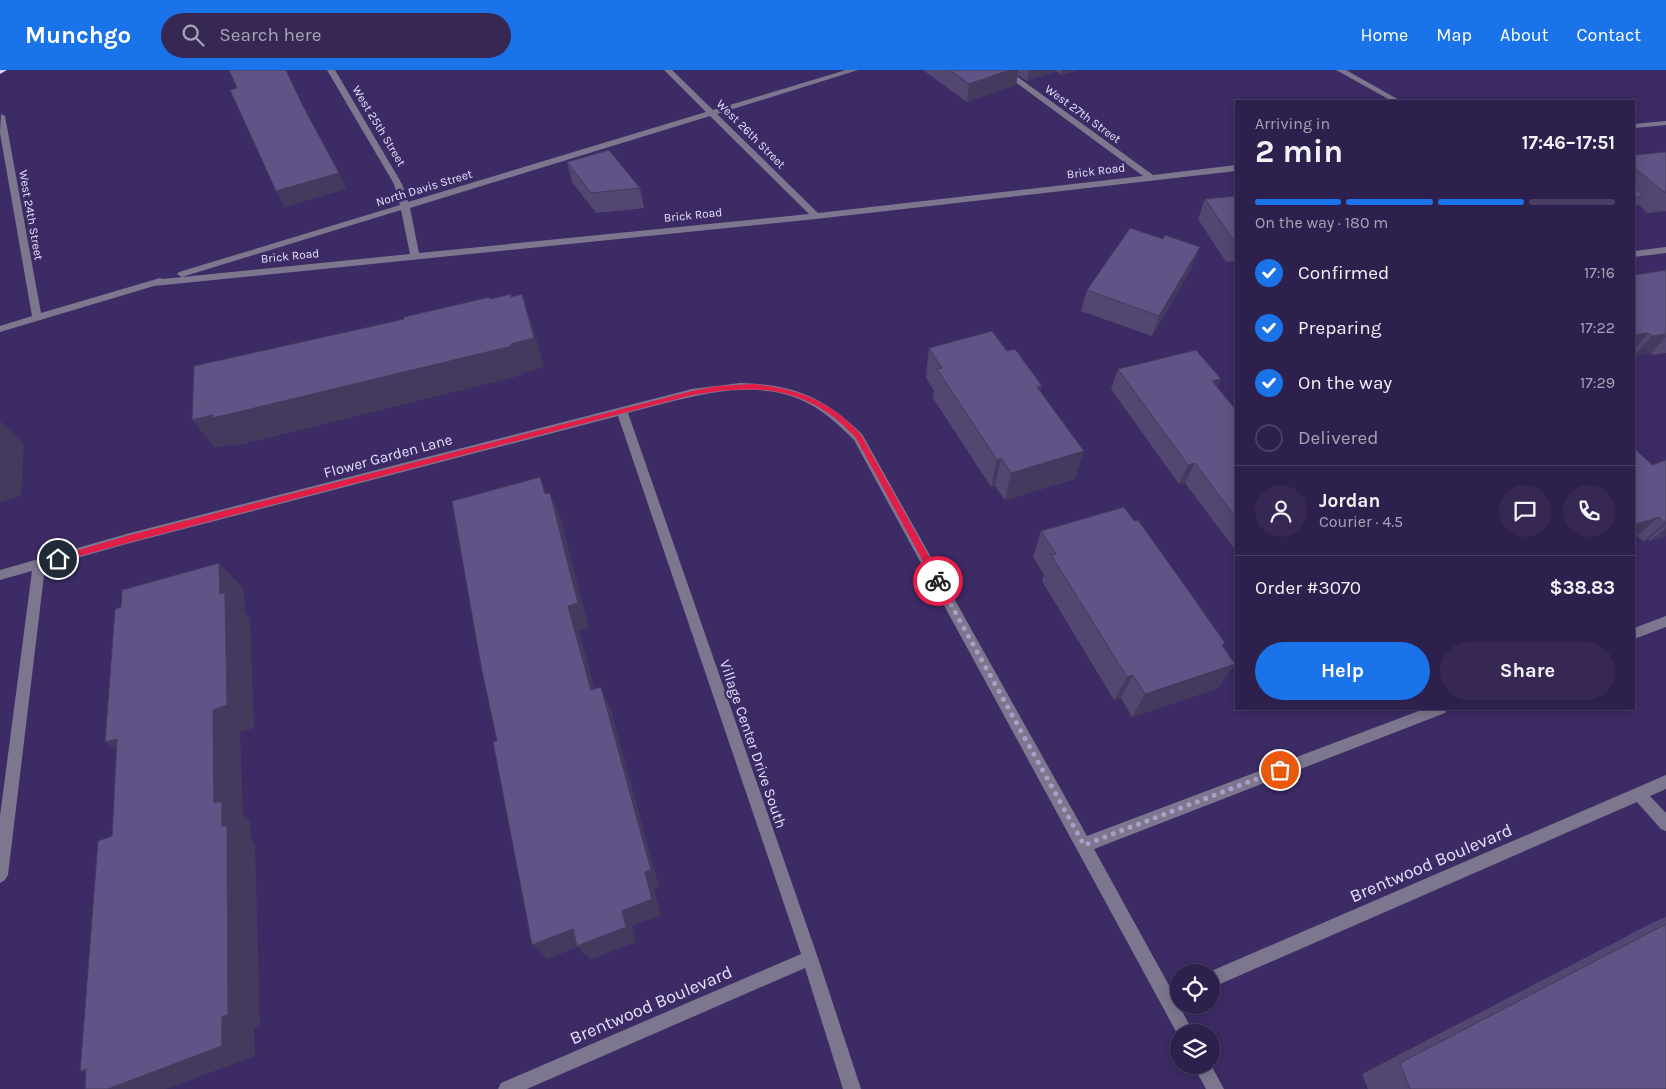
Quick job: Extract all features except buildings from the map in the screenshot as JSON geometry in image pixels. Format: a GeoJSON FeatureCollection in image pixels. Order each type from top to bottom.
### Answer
{"type":"FeatureCollection","features":[{"type":"Feature","properties":{"kind":"street","name":"West 25th Street"},"geometry":{"type":"LineString","coordinates":[[331,70],[398,184],[415,255]]}},
{"type":"Feature","properties":{"kind":"street","name":"West 26th Street"},"geometry":{"type":"LineString","coordinates":[[668,70],[816,216]]}},
{"type":"Feature","properties":{"kind":"street","name":"North Davis Street"},"geometry":{"type":"LineString","coordinates":[[0,329],[854,70]]}},
{"type":"Feature","properties":{"kind":"street","name":"West 27th Street"},"geometry":{"type":"LineString","coordinates":[[1003,70],[1150,177]]}},
{"type":"Feature","properties":{"kind":"street"},"geometry":{"type":"LineString","coordinates":[[1340,70],[1395,100]]}},
{"type":"Feature","properties":{"kind":"street","name":"West 24th Street"},"geometry":{"type":"LineString","coordinates":[[0,116],[37,318]]}},
{"type":"Feature","properties":{"kind":"street"},"geometry":{"type":"LineString","coordinates":[[1635,126],[1666,123]]}},
{"type":"Feature","properties":{"kind":"street","name":"Brick Road"},"geometry":{"type":"LineString","coordinates":[[153,283],[415,255],[816,216],[1235,168]]}},
{"type":"Feature","properties":{"kind":"street"},"geometry":{"type":"LineString","coordinates":[[1635,254],[1666,250]]}},
{"type":"Feature","properties":{"kind":"street","name":"Flower Garden Lane"},"geometry":{"type":"LineString","coordinates":[[0,575],[130,538],[718,388],[751,386],[786,391],[806,397],[843,419],[858,437],[1084,845],[1170,991]]}},
{"type":"Feature","properties":{"kind":"street","name":"Village Center Drive South"},"geometry":{"type":"LineString","coordinates":[[622,411],[810,958],[852,1089]]}},
{"type":"Feature","properties":{"kind":"street"},"geometry":{"type":"LineString","coordinates":[[0,875],[39,564]]}},
{"type":"Feature","properties":{"kind":"street"},"geometry":{"type":"LineString","coordinates":[[1635,634],[1666,621]]}},
{"type":"Feature","properties":{"kind":"street"},"geometry":{"type":"LineString","coordinates":[[1084,845],[1437,710]]}},
{"type":"Feature","properties":{"kind":"street","name":"Brentwood Boulevard"},"geometry":{"type":"LineString","coordinates":[[1220,976],[1666,782]]}},
{"type":"Feature","properties":{"kind":"street"},"geometry":{"type":"LineString","coordinates":[[1639,794],[1666,824]]}},
{"type":"Feature","properties":{"kind":"street","name":"Brentwood Boulevard"},"geometry":{"type":"LineString","coordinates":[[507,1089],[810,958]]}},
{"type":"Feature","properties":{"kind":"street"},"geometry":{"type":"LineString","coordinates":[[1207,1074],[1215,1089]]}},
{"type":"Feature","properties":{"kind":"way so far"},"geometry":{"type":"LineString","coordinates":[[938,581],[1084,845],[1280,770]]}},
{"type":"Feature","properties":{"kind":"route"},"geometry":{"type":"LineString","coordinates":[[58,559],[130,538],[692,393],[718,388],[766,386],[806,397],[843,419],[858,437],[938,581]]}}]}
